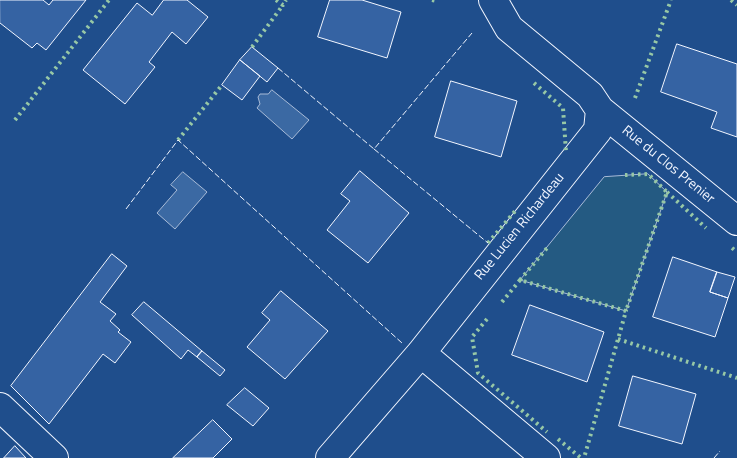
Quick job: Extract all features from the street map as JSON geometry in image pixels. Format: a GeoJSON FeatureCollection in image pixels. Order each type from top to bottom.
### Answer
{"type":"FeatureCollection","features":[{"type":"Feature","properties":{"kind":"street"},"geometry":{"type":"LineString","coordinates":[[493,0],[509,28],[590,95],[600,110]]}},
{"type":"Feature","properties":{"kind":"street","name":"Rue du Clos Prenier"},"geometry":{"type":"LineString","coordinates":[[600,110],[737,221]]}},
{"type":"Feature","properties":{"kind":"street","name":"Rue Lucien Richardeau"},"geometry":{"type":"LineString","coordinates":[[330,458],[421,353],[598,130],[600,110]]}},
{"type":"Feature","properties":{"kind":"street"},"geometry":{"type":"LineString","coordinates":[[421,353],[546,458]]}},
{"type":"Feature","properties":{"kind":"street"},"geometry":{"type":"LineString","coordinates":[[0,407],[54,458]]}},
{"type":"Feature","properties":{"kind":"shaded area"},"geometry":{"type":"Polygon","coordinates":[[[272,90],[309,120],[292,139],[257,108],[260,104],[258,97],[260,94],[268,94],[272,90]]]}},
{"type":"Feature","properties":{"kind":"shaded area"},"geometry":{"type":"Polygon","coordinates":[[[183,172],[207,192],[175,229],[157,213],[177,190],[171,185],[183,172]]]}},
{"type":"Feature","properties":{"kind":"shaded area"},"geometry":{"type":"Polygon","coordinates":[[[648,174],[667,192],[626,311],[520,280],[604,177],[648,174]]]}},
{"type":"Feature","properties":{"kind":"building"},"geometry":{"type":"Polygon","coordinates":[[[0,0],[43,0],[49,5],[53,0],[86,0],[46,50],[37,43],[32,48],[0,23],[0,0]]]}},
{"type":"Feature","properties":{"kind":"building"},"geometry":{"type":"Polygon","coordinates":[[[164,0],[187,0],[208,17],[186,44],[172,32],[149,62],[155,67],[125,104],[83,70],[137,3],[152,15],[164,0]]]}},
{"type":"Feature","properties":{"kind":"building"},"geometry":{"type":"Polygon","coordinates":[[[330,0],[362,0],[401,12],[387,58],[318,37],[330,0]]]}},
{"type":"Feature","properties":{"kind":"building"},"geometry":{"type":"Polygon","coordinates":[[[677,44],[737,64],[737,137],[711,128],[717,112],[661,92],[677,44]]]}},
{"type":"Feature","properties":{"kind":"building"},"geometry":{"type":"Polygon","coordinates":[[[252,47],[278,68],[267,82],[240,60],[252,47]]]}},
{"type":"Feature","properties":{"kind":"building"},"geometry":{"type":"Polygon","coordinates":[[[240,60],[260,76],[242,100],[222,85],[240,60]]]}},
{"type":"Feature","properties":{"kind":"building"},"geometry":{"type":"Polygon","coordinates":[[[451,81],[517,101],[501,157],[435,137],[451,81]]]}},
{"type":"Feature","properties":{"kind":"building"},"geometry":{"type":"Polygon","coordinates":[[[360,171],[409,213],[368,263],[327,230],[350,201],[341,194],[360,171]]]}},
{"type":"Feature","properties":{"kind":"building"},"geometry":{"type":"Polygon","coordinates":[[[112,254],[127,266],[100,302],[116,314],[110,321],[120,330],[118,332],[131,342],[115,363],[103,354],[49,424],[11,386],[112,254]]]}},
{"type":"Feature","properties":{"kind":"building"},"geometry":{"type":"Polygon","coordinates":[[[673,257],[717,272],[710,292],[728,298],[715,337],[653,317],[673,257]]]}},
{"type":"Feature","properties":{"kind":"building"},"geometry":{"type":"Polygon","coordinates":[[[717,272],[735,277],[728,298],[710,292],[717,272]]]}},
{"type":"Feature","properties":{"kind":"building"},"geometry":{"type":"Polygon","coordinates":[[[281,291],[328,331],[285,379],[247,347],[270,320],[262,313],[281,291]]]}},
{"type":"Feature","properties":{"kind":"building"},"geometry":{"type":"Polygon","coordinates":[[[144,302],[202,351],[197,357],[188,350],[181,359],[132,315],[144,302]]]}},
{"type":"Feature","properties":{"kind":"building"},"geometry":{"type":"Polygon","coordinates":[[[530,305],[604,332],[587,382],[512,355],[530,305]]]}},
{"type":"Feature","properties":{"kind":"building"},"geometry":{"type":"Polygon","coordinates":[[[202,351],[225,370],[220,376],[197,357],[202,351]]]}},
{"type":"Feature","properties":{"kind":"building"},"geometry":{"type":"Polygon","coordinates":[[[633,376],[696,394],[682,444],[619,426],[633,376]]]}},
{"type":"Feature","properties":{"kind":"building"},"geometry":{"type":"Polygon","coordinates":[[[245,388],[269,408],[253,426],[227,405],[245,388]]]}},
{"type":"Feature","properties":{"kind":"building"},"geometry":{"type":"Polygon","coordinates":[[[213,420],[232,439],[213,458],[173,458],[213,420]]]}},
{"type":"Feature","properties":{"kind":"building"},"geometry":{"type":"Polygon","coordinates":[[[15,446],[26,458],[4,458],[15,446]]]}},
{"type":"Feature","properties":{"kind":"hedge"},"geometry":{"type":"LineString","coordinates":[[15,120],[109,0]]}},
{"type":"Feature","properties":{"kind":"hedge"},"geometry":{"type":"LineString","coordinates":[[276,0],[283,5],[286,0]]}},
{"type":"Feature","properties":{"kind":"hedge"},"geometry":{"type":"LineString","coordinates":[[432,0],[437,1]]}},
{"type":"Feature","properties":{"kind":"hedge"},"geometry":{"type":"LineString","coordinates":[[635,98],[671,0]]}},
{"type":"Feature","properties":{"kind":"hedge"},"geometry":{"type":"LineString","coordinates":[[731,0],[737,5]]}},
{"type":"Feature","properties":{"kind":"hedge"},"geometry":{"type":"LineString","coordinates":[[252,47],[283,5]]}},
{"type":"Feature","properties":{"kind":"hedge"},"geometry":{"type":"LineString","coordinates":[[534,83],[563,108],[566,152]]}},
{"type":"Feature","properties":{"kind":"hedge"},"geometry":{"type":"LineString","coordinates":[[178,140],[222,85]]}},
{"type":"Feature","properties":{"kind":"hedge"},"geometry":{"type":"LineString","coordinates":[[625,175],[648,174],[667,192],[626,311]]}},
{"type":"Feature","properties":{"kind":"hedge"},"geometry":{"type":"LineString","coordinates":[[667,192],[706,228]]}},
{"type":"Feature","properties":{"kind":"hedge"},"geometry":{"type":"LineString","coordinates":[[488,243],[516,210]]}},
{"type":"Feature","properties":{"kind":"hedge"},"geometry":{"type":"LineString","coordinates":[[520,280],[547,248]]}},
{"type":"Feature","properties":{"kind":"hedge"},"geometry":{"type":"LineString","coordinates":[[732,248],[737,252]]}},
{"type":"Feature","properties":{"kind":"hedge"},"geometry":{"type":"LineString","coordinates":[[502,302],[520,280],[626,311],[584,458]]}},
{"type":"Feature","properties":{"kind":"hedge"},"geometry":{"type":"LineString","coordinates":[[487,319],[472,337],[478,373],[547,432]]}},
{"type":"Feature","properties":{"kind":"hedge"},"geometry":{"type":"LineString","coordinates":[[618,339],[737,378]]}},
{"type":"Feature","properties":{"kind":"hedge"},"geometry":{"type":"LineString","coordinates":[[558,439],[581,458]]}},
{"type":"Feature","properties":{"kind":"fence"},"geometry":{"type":"LineString","coordinates":[[278,68],[374,149],[472,33]]}},
{"type":"Feature","properties":{"kind":"fence"},"geometry":{"type":"LineString","coordinates":[[126,209],[178,140],[402,343]]}},
{"type":"Feature","properties":{"kind":"fence"},"geometry":{"type":"LineString","coordinates":[[374,149],[488,243]]}},
{"type":"Feature","properties":{"kind":"fence"},"geometry":{"type":"LineString","coordinates":[[714,458],[720,451]]}}]}
